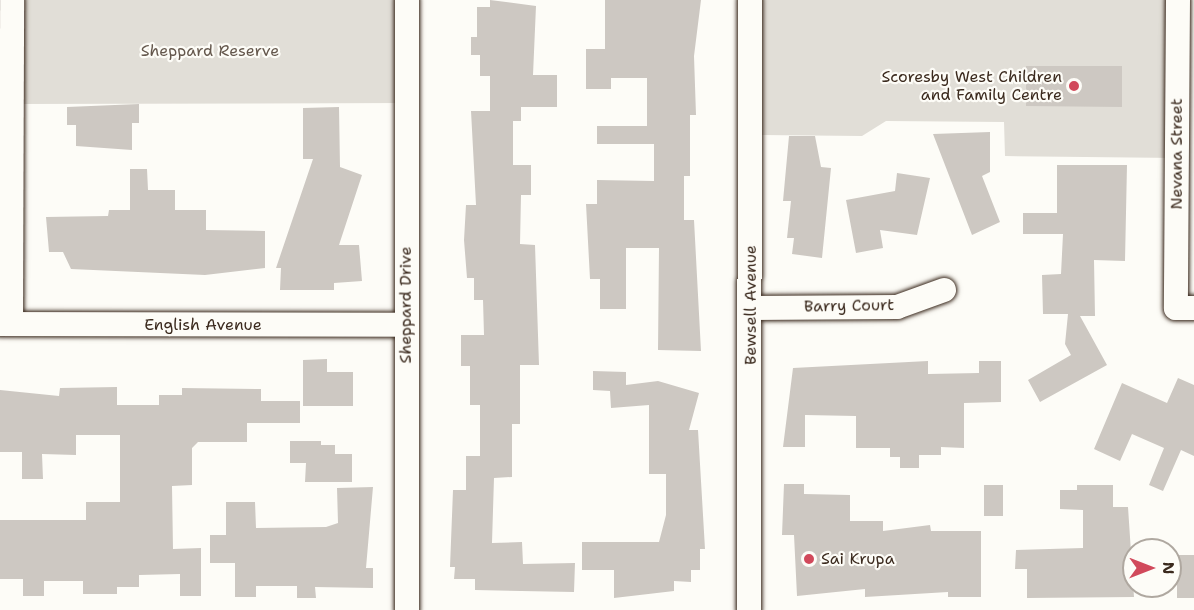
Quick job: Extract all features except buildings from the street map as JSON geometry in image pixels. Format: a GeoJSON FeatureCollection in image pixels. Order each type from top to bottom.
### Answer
{"type":"FeatureCollection","features":[{"type":"Feature","properties":{"kind":"street"},"geometry":{"type":"LineString","coordinates":[[5,324],[12,0]]}},
{"type":"Feature","properties":{"kind":"street","name":"Sheppard Drive"},"geometry":{"type":"LineString","coordinates":[[407,0],[407,610]]}},
{"type":"Feature","properties":{"kind":"street","name":"Bewsell Avenue"},"geometry":{"type":"LineString","coordinates":[[749,610],[752,308],[750,0]]}},
{"type":"Feature","properties":{"kind":"street","name":"Nevana Street"},"geometry":{"type":"LineString","coordinates":[[1178,0],[1178,312]]}},
{"type":"Feature","properties":{"kind":"street","name":"Barry Court"},"geometry":{"type":"LineString","coordinates":[[752,308],[897,307],[944,290]]}},
{"type":"Feature","properties":{"kind":"street","name":"English Avenue"},"geometry":{"type":"LineString","coordinates":[[5,324],[406,325]]}},
{"type":"Feature","properties":{"kind":"green space","name":"Sheppard Reserve"},"geometry":{"type":"Polygon","coordinates":[[[12,0],[407,0],[407,103],[12,104],[12,0]]]}},
{"type":"Feature","properties":{"kind":"green space"},"geometry":{"type":"Polygon","coordinates":[[[750,0],[1178,0],[1177,158],[1005,156],[1004,122],[886,121],[862,136],[751,135],[750,0]]]}},
{"type":"Feature","properties":{"kind":"place","name":"Scoresby West Children and Family Centre"},"geometry":{"type":"Point","coordinates":[1074,86]}},
{"type":"Feature","properties":{"kind":"place","name":"Sai Krupa"},"geometry":{"type":"Point","coordinates":[809,559]}}]}
